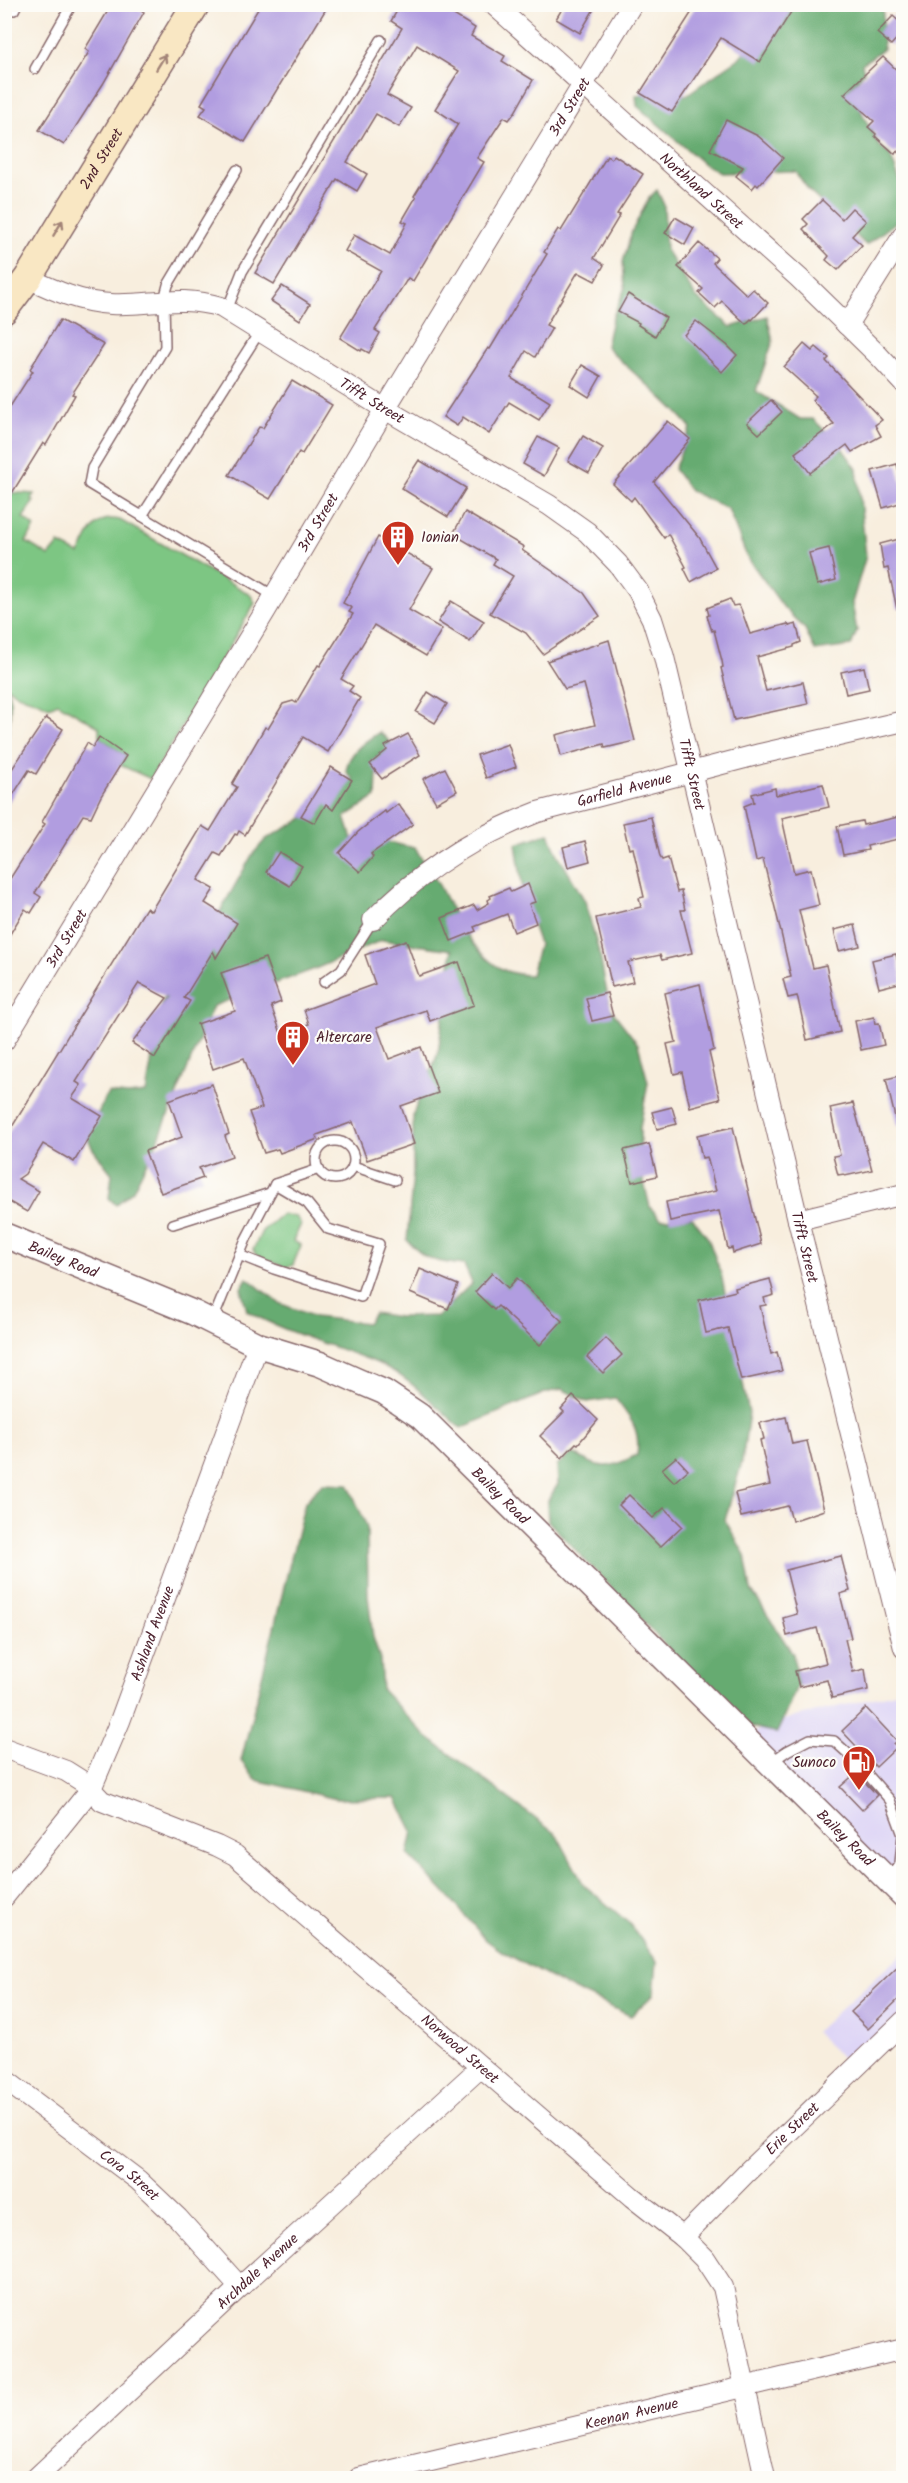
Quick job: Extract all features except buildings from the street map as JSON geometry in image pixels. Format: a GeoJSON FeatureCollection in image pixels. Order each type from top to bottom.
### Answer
{"type":"FeatureCollection","features":[{"type":"Feature","properties":{"kind":"main road","name":"2nd Street"},"geometry":{"type":"LineString","coordinates":[[4,310],[28,278],[196,4]]}},
{"type":"Feature","properties":{"kind":"street","name":"Northland Street"},"geometry":{"type":"LineString","coordinates":[[493,4],[795,275],[903,383]]}},
{"type":"Feature","properties":{"kind":"street","name":"3rd Street"},"geometry":{"type":"LineString","coordinates":[[4,1041],[632,4]]}},
{"type":"Feature","properties":{"kind":"street"},"geometry":{"type":"LineString","coordinates":[[847,325],[903,234]]}},
{"type":"Feature","properties":{"kind":"street","name":"Tifft Street"},"geometry":{"type":"LineString","coordinates":[[28,278],[59,293],[110,304],[164,300],[202,301],[227,310],[385,409],[549,505],[587,532],[618,564],[638,591],[652,619],[664,657],[903,1648]]}},
{"type":"Feature","properties":{"kind":"street","name":"Garfield Avenue"},"geometry":{"type":"LineString","coordinates":[[373,920],[394,897],[461,847],[510,823],[568,803],[903,721]]}},
{"type":"Feature","properties":{"kind":"street"},"geometry":{"type":"LineString","coordinates":[[798,1220],[903,1194]]}},
{"type":"Feature","properties":{"kind":"street","name":"Bailey Road"},"geometry":{"type":"LineString","coordinates":[[4,1235],[212,1322],[258,1345],[320,1364],[384,1392],[420,1416],[897,1890]]}},
{"type":"Feature","properties":{"kind":"street","name":"Ashland Avenue"},"geometry":{"type":"LineString","coordinates":[[4,1897],[91,1789],[129,1698],[258,1345]]}},
{"type":"Feature","properties":{"kind":"street","name":"Norwood Street"},"geometry":{"type":"LineString","coordinates":[[4,1748],[66,1771],[91,1789],[102,1801],[235,1855],[632,2197],[683,2237],[704,2258],[723,2287],[765,2478]]}},
{"type":"Feature","properties":{"kind":"street","name":"Erie Street"},"geometry":{"type":"LineString","coordinates":[[683,2237],[903,2021]]}},
{"type":"Feature","properties":{"kind":"street","name":"Archdale Avenue"},"geometry":{"type":"LineString","coordinates":[[36,2478],[240,2287],[481,2067]]}},
{"type":"Feature","properties":{"kind":"street","name":"Cora Street"},"geometry":{"type":"LineString","coordinates":[[4,2079],[138,2180],[178,2218],[240,2287]]}},
{"type":"Feature","properties":{"kind":"street","name":"Keenan Avenue"},"geometry":{"type":"LineString","coordinates":[[359,2478],[903,2349]]}},
{"type":"Feature","properties":{"kind":"lane"},"geometry":{"type":"LineString","coordinates":[[35,69],[72,4]]}},
{"type":"Feature","properties":{"kind":"lane"},"geometry":{"type":"LineString","coordinates":[[227,310],[242,272],[381,40]]}},
{"type":"Feature","properties":{"kind":"lane"},"geometry":{"type":"LineString","coordinates":[[237,170],[173,274],[164,300],[165,347],[92,468],[88,484],[274,596]]}},
{"type":"Feature","properties":{"kind":"lane"},"geometry":{"type":"LineString","coordinates":[[142,516],[260,331]]}},
{"type":"Feature","properties":{"kind":"lane"},"geometry":{"type":"LineString","coordinates":[[324,982],[341,970],[373,920]]}},
{"type":"Feature","properties":{"kind":"lane"},"geometry":{"type":"LineString","coordinates":[[339,1141],[350,1148],[353,1153],[353,1166],[345,1176],[327,1177],[319,1169],[316,1157],[318,1151],[327,1143],[339,1141]]}},
{"type":"Feature","properties":{"kind":"lane"},"geometry":{"type":"LineString","coordinates":[[353,1166],[395,1180]]}},
{"type":"Feature","properties":{"kind":"lane"},"geometry":{"type":"LineString","coordinates":[[212,1322],[239,1254],[275,1184],[319,1169]]}},
{"type":"Feature","properties":{"kind":"lane"},"geometry":{"type":"LineString","coordinates":[[239,1254],[274,1269],[361,1297],[379,1244],[328,1229],[307,1203],[275,1184]]}},
{"type":"Feature","properties":{"kind":"lane"},"geometry":{"type":"LineString","coordinates":[[172,1224],[270,1193]]}},
{"type":"Feature","properties":{"kind":"lane"},"geometry":{"type":"LineString","coordinates":[[770,1763],[810,1739],[834,1741],[890,1800],[903,1835],[897,1890]]}},
{"type":"Feature","properties":{"kind":"shaded area"},"geometry":{"type":"Polygon","coordinates":[[[903,1691],[903,1896],[746,1739],[767,1724],[903,1691]]]}},
{"type":"Feature","properties":{"kind":"shaded area"},"geometry":{"type":"Polygon","coordinates":[[[903,1953],[903,2021],[854,2069],[815,2032],[903,1953]]]}},
{"type":"Feature","properties":{"kind":"green space"},"geometry":{"type":"Polygon","coordinates":[[[763,5],[886,5],[883,11],[883,49],[862,64],[864,72],[845,94],[859,107],[878,144],[890,155],[903,188],[903,212],[896,222],[866,245],[810,192],[795,171],[719,173],[704,164],[637,106],[636,95],[686,95],[738,59],[759,35],[763,5]]]}},
{"type":"Feature","properties":{"kind":"green space"},"geometry":{"type":"Polygon","coordinates":[[[657,190],[664,205],[666,250],[696,297],[731,327],[767,316],[773,341],[756,391],[800,419],[813,419],[842,448],[857,469],[866,556],[852,603],[857,631],[851,646],[815,651],[805,629],[784,608],[747,557],[728,509],[690,491],[674,469],[691,428],[671,406],[606,346],[612,319],[625,288],[623,262],[632,231],[649,198],[657,190]]]}},
{"type":"Feature","properties":{"kind":"green space"},"geometry":{"type":"Polygon","coordinates":[[[4,492],[34,494],[31,499],[34,501],[23,518],[35,527],[26,542],[49,556],[59,544],[79,554],[90,533],[99,523],[111,519],[120,520],[250,594],[255,603],[151,779],[120,765],[126,756],[99,737],[99,727],[58,703],[49,707],[19,695],[5,684],[4,492]]]}},
{"type":"Feature","properties":{"kind":"green space"},"geometry":{"type":"Polygon","coordinates":[[[5,684],[10,707],[5,750],[5,684]]]}},
{"type":"Feature","properties":{"kind":"green space"},"geometry":{"type":"Polygon","coordinates":[[[380,732],[390,742],[390,750],[377,773],[376,797],[345,817],[356,851],[387,842],[415,848],[458,920],[481,953],[504,970],[515,973],[531,975],[539,944],[525,904],[516,844],[549,833],[557,853],[585,901],[600,956],[610,1008],[638,1044],[648,1082],[640,1128],[641,1170],[650,1207],[661,1219],[692,1217],[708,1238],[721,1273],[749,1413],[742,1462],[725,1520],[745,1555],[751,1590],[793,1654],[798,1684],[777,1733],[752,1727],[734,1718],[548,1521],[547,1502],[558,1484],[557,1465],[573,1453],[591,1463],[604,1466],[637,1455],[636,1431],[630,1418],[615,1398],[587,1402],[562,1389],[545,1393],[461,1428],[411,1383],[389,1369],[279,1327],[247,1311],[241,1288],[247,1278],[279,1303],[315,1317],[367,1323],[374,1313],[399,1317],[438,1316],[472,1283],[464,1265],[432,1260],[420,1253],[407,1240],[413,1173],[413,1114],[438,1053],[452,950],[382,940],[315,969],[213,1006],[159,1138],[133,1190],[116,1205],[109,1198],[112,1174],[92,1148],[87,1135],[108,1093],[128,1095],[146,1093],[161,1004],[218,915],[252,855],[266,839],[311,814],[353,779],[346,771],[350,759],[363,744],[380,732]]]}},
{"type":"Feature","properties":{"kind":"green space"},"geometry":{"type":"Polygon","coordinates":[[[282,1214],[296,1217],[301,1224],[293,1241],[301,1245],[293,1265],[286,1268],[256,1255],[253,1250],[262,1231],[282,1214]]]}},
{"type":"Feature","properties":{"kind":"green space"},"geometry":{"type":"Polygon","coordinates":[[[323,1483],[348,1484],[367,1527],[368,1596],[373,1637],[380,1659],[382,1690],[426,1736],[557,1835],[584,1885],[630,1924],[657,1962],[654,1994],[631,2016],[568,1987],[503,1952],[486,1940],[450,1898],[408,1855],[413,1831],[396,1798],[336,1799],[256,1780],[241,1761],[305,1502],[323,1483]]]}},
{"type":"Feature","properties":{"kind":"place","name":"Ionian"},"geometry":{"type":"Point","coordinates":[398,566]}},
{"type":"Feature","properties":{"kind":"place","name":"Altercare"},"geometry":{"type":"Point","coordinates":[293,1066]}},
{"type":"Feature","properties":{"kind":"place","name":"Sunoco"},"geometry":{"type":"Point","coordinates":[859,1791]}}]}
